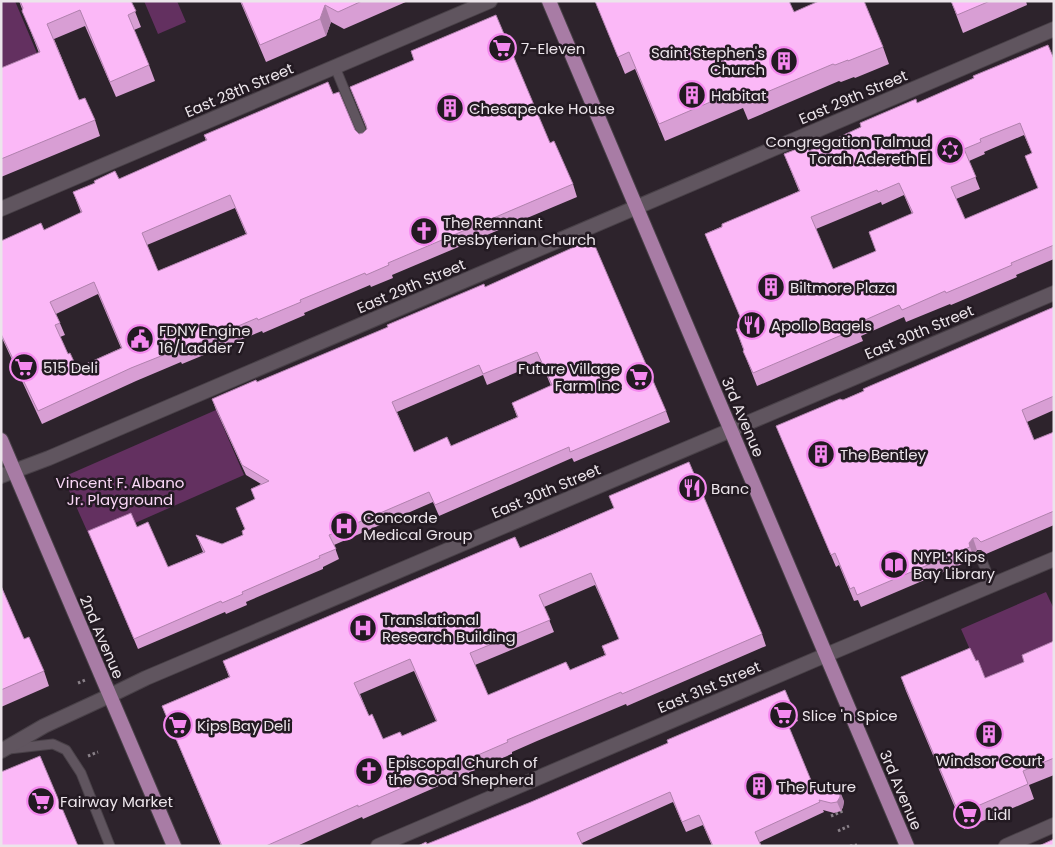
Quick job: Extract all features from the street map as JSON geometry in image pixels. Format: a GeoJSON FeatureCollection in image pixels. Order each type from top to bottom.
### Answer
{"type":"FeatureCollection","features":[{"type":"Feature","properties":{"kind":"main road","name":"3rd Avenue"},"geometry":{"type":"LineString","coordinates":[[549,1],[907,846]]}},
{"type":"Feature","properties":{"kind":"main road","name":"2nd Avenue"},"geometry":{"type":"LineString","coordinates":[[1,440],[7,473],[109,696],[174,846]]}},
{"type":"Feature","properties":{"kind":"street","name":"East 28th Street"},"geometry":{"type":"LineString","coordinates":[[1,209],[490,1]]}},
{"type":"Feature","properties":{"kind":"street","name":"East 29th Street"},"geometry":{"type":"LineString","coordinates":[[7,473],[49,458],[1054,29]]}},
{"type":"Feature","properties":{"kind":"street","name":"East 30th Street"},"geometry":{"type":"LineString","coordinates":[[4,750],[44,726],[146,678],[1054,293]]}},
{"type":"Feature","properties":{"kind":"street","name":"East 31st Street"},"geometry":{"type":"LineString","coordinates":[[378,846],[1054,559]]}},
{"type":"Feature","properties":{"kind":"street"},"geometry":{"type":"LineString","coordinates":[[1006,846],[1054,826]]}},
{"type":"Feature","properties":{"kind":"lane"},"geometry":{"type":"LineString","coordinates":[[335,67],[366,140]]}},
{"type":"Feature","properties":{"kind":"lane"},"geometry":{"type":"LineString","coordinates":[[980,556],[992,585]]}},
{"type":"Feature","properties":{"kind":"lane"},"geometry":{"type":"LineString","coordinates":[[4,750],[53,744],[66,750],[81,773],[110,846]]}},
{"type":"Feature","properties":{"kind":"path"},"geometry":{"type":"LineString","coordinates":[[78,683],[85,680]]}},
{"type":"Feature","properties":{"kind":"path"},"geometry":{"type":"LineString","coordinates":[[88,756],[98,752]]}},
{"type":"Feature","properties":{"kind":"path"},"geometry":{"type":"LineString","coordinates":[[831,816],[842,811]]}},
{"type":"Feature","properties":{"kind":"path"},"geometry":{"type":"LineString","coordinates":[[838,831],[849,826]]}},
{"type":"Feature","properties":{"kind":"path"},"geometry":{"type":"LineString","coordinates":[[850,846],[857,845]]}},
{"type":"Feature","properties":{"kind":"green space"},"geometry":{"type":"Polygon","coordinates":[[[1,1],[15,1],[39,58],[1,72],[1,1]]]}},
{"type":"Feature","properties":{"kind":"green space"},"geometry":{"type":"Polygon","coordinates":[[[144,1],[177,1],[186,22],[158,34],[144,1]]]}},
{"type":"Feature","properties":{"kind":"green space","name":"Vincent F. Albano Jr. Playground"},"geometry":{"type":"Polygon","coordinates":[[[216,410],[244,475],[92,542],[63,477],[216,410]]]}},
{"type":"Feature","properties":{"kind":"green space"},"geometry":{"type":"Polygon","coordinates":[[[1046,592],[1054,609],[1054,658],[991,692],[981,675],[961,629],[1046,592]]]}},
{"type":"Feature","properties":{"kind":"building"},"geometry":{"type":"Polygon","coordinates":[[[20,1],[131,1],[136,11],[128,15],[149,65],[110,82],[80,10],[47,24],[79,100],[85,98],[95,120],[1,159],[1,68],[40,52],[22,11],[23,8],[20,1]]]}},
{"type":"Feature","properties":{"kind":"building"},"geometry":{"type":"Polygon","coordinates":[[[241,1],[362,1],[338,12],[325,5],[320,19],[260,45],[241,1]]]}},
{"type":"Feature","properties":{"kind":"building"},"geometry":{"type":"Polygon","coordinates":[[[595,1],[789,1],[794,12],[819,1],[864,1],[883,47],[848,61],[833,64],[741,103],[736,91],[659,124],[629,52],[618,57],[595,1]]]}},
{"type":"Feature","properties":{"kind":"building"},"geometry":{"type":"Polygon","coordinates":[[[951,1],[990,1],[957,15],[951,1]]]}},
{"type":"Feature","properties":{"kind":"building"},"geometry":{"type":"Polygon","coordinates":[[[496,15],[550,143],[554,141],[573,184],[388,263],[389,265],[366,275],[365,273],[300,300],[301,302],[258,320],[257,318],[177,352],[176,350],[131,368],[38,411],[1,334],[1,241],[41,223],[44,230],[82,212],[73,192],[95,183],[94,181],[115,171],[119,179],[207,140],[204,135],[328,82],[333,94],[339,92],[355,130],[359,134],[363,133],[367,129],[366,125],[350,87],[414,60],[411,51],[496,15]],[[230,195],[142,233],[158,271],[247,234],[230,195]],[[94,282],[50,302],[60,323],[55,325],[68,354],[70,353],[77,368],[122,348],[94,282]]]}},
{"type":"Feature","properties":{"kind":"building"},"geometry":{"type":"Polygon","coordinates":[[[1048,45],[1054,59],[1054,245],[946,293],[945,291],[902,310],[899,305],[856,324],[858,328],[753,373],[736,329],[744,326],[705,234],[722,227],[722,224],[800,191],[784,154],[807,145],[809,151],[861,127],[860,123],[916,99],[917,103],[974,78],[973,76],[1048,45]],[[1020,123],[980,139],[981,142],[964,149],[976,177],[951,187],[965,219],[1038,188],[1025,156],[1032,153],[1020,123]],[[899,183],[811,217],[833,269],[876,251],[869,232],[913,213],[899,183]]]}},
{"type":"Feature","properties":{"kind":"building"},"geometry":{"type":"Polygon","coordinates":[[[592,239],[666,411],[570,452],[569,447],[435,505],[429,492],[329,535],[336,549],[319,556],[320,558],[242,592],[243,594],[222,603],[221,601],[134,639],[88,531],[131,513],[137,527],[148,522],[168,567],[205,552],[196,535],[222,544],[243,535],[242,531],[245,529],[236,508],[255,499],[251,489],[269,481],[242,465],[212,399],[388,327],[387,325],[484,284],[485,287],[592,239]],[[537,352],[483,374],[479,365],[392,402],[414,452],[447,437],[451,446],[518,417],[512,403],[552,385],[537,352]]]}},
{"type":"Feature","properties":{"kind":"building"},"geometry":{"type":"Polygon","coordinates":[[[1054,307],[1054,396],[1022,410],[1034,440],[1054,432],[1054,511],[981,542],[977,538],[973,538],[969,543],[970,547],[857,595],[854,587],[850,589],[835,553],[831,555],[776,426],[840,399],[843,400],[864,391],[863,389],[1054,307]]]}},
{"type":"Feature","properties":{"kind":"building"},"geometry":{"type":"Polygon","coordinates":[[[689,462],[762,634],[622,694],[621,692],[507,740],[508,742],[266,846],[222,846],[162,706],[230,677],[223,661],[515,537],[520,548],[554,534],[614,508],[609,496],[689,462]],[[591,573],[539,595],[550,620],[470,653],[488,695],[566,662],[570,670],[606,655],[602,646],[619,639],[591,573]],[[410,659],[354,683],[369,716],[372,714],[383,739],[400,732],[402,736],[437,721],[410,659]]]}},
{"type":"Feature","properties":{"kind":"building"},"geometry":{"type":"Polygon","coordinates":[[[1,586],[24,639],[29,637],[44,671],[1,690],[1,586]]]}},
{"type":"Feature","properties":{"kind":"building","name":"Windsor Court"},"geometry":{"type":"Polygon","coordinates":[[[1054,641],[1054,758],[1023,771],[1028,784],[959,814],[901,677],[970,648],[976,661],[978,660],[985,678],[1024,662],[1022,655],[1054,641]]]}},
{"type":"Feature","properties":{"kind":"building"},"geometry":{"type":"Polygon","coordinates":[[[785,690],[794,711],[784,715],[815,790],[833,784],[838,787],[840,797],[837,802],[831,803],[819,800],[820,802],[755,832],[761,846],[713,846],[699,815],[682,822],[670,792],[577,833],[583,846],[418,846],[531,802],[668,743],[667,740],[785,690]]]}},
{"type":"Feature","properties":{"kind":"building"},"geometry":{"type":"Polygon","coordinates":[[[40,756],[78,846],[1,846],[1,772],[40,756]]]}},
{"type":"Feature","properties":{"kind":"building"},"geometry":{"type":"Polygon","coordinates":[[[1054,839],[1054,846],[1039,846],[1054,839]]]}},
{"type":"Feature","properties":{"kind":"place","name":"7-Eleven"},"geometry":{"type":"Point","coordinates":[502,48]}},
{"type":"Feature","properties":{"kind":"place","name":"Saint Stephen's Church"},"geometry":{"type":"Point","coordinates":[784,61]}},
{"type":"Feature","properties":{"kind":"place","name":"Habitat"},"geometry":{"type":"Point","coordinates":[692,95]}},
{"type":"Feature","properties":{"kind":"place","name":"Chesapeake House"},"geometry":{"type":"Point","coordinates":[450,108]}},
{"type":"Feature","properties":{"kind":"place","name":"Congregation Talmud Torah Adereth El"},"geometry":{"type":"Point","coordinates":[950,150]}},
{"type":"Feature","properties":{"kind":"place","name":"The Remnant Presbyterian Church"},"geometry":{"type":"Point","coordinates":[424,231]}},
{"type":"Feature","properties":{"kind":"place","name":"Biltmore Plaza"},"geometry":{"type":"Point","coordinates":[771,287]}},
{"type":"Feature","properties":{"kind":"place","name":"Apollo Bagels"},"geometry":{"type":"Point","coordinates":[752,325]}},
{"type":"Feature","properties":{"kind":"place","name":"FDNY Engine 16/Ladder 7"},"geometry":{"type":"Point","coordinates":[140,339]}},
{"type":"Feature","properties":{"kind":"place","name":"515 Deli"},"geometry":{"type":"Point","coordinates":[24,367]}},
{"type":"Feature","properties":{"kind":"place","name":"Future Village Farm Inc"},"geometry":{"type":"Point","coordinates":[639,377]}},
{"type":"Feature","properties":{"kind":"place","name":"The Bentley"},"geometry":{"type":"Point","coordinates":[821,454]}},
{"type":"Feature","properties":{"kind":"place","name":"Banc"},"geometry":{"type":"Point","coordinates":[692,488]}},
{"type":"Feature","properties":{"kind":"place","name":"Concorde Medical Group"},"geometry":{"type":"Point","coordinates":[344,526]}},
{"type":"Feature","properties":{"kind":"place","name":"NYPL: Kips Bay Library"},"geometry":{"type":"Point","coordinates":[894,565]}},
{"type":"Feature","properties":{"kind":"place","name":"Translational Research Building"},"geometry":{"type":"Point","coordinates":[363,628]}},
{"type":"Feature","properties":{"kind":"place","name":"Slice 'n Spice"},"geometry":{"type":"Point","coordinates":[783,715]}},
{"type":"Feature","properties":{"kind":"place","name":"Kips Bay Deli"},"geometry":{"type":"Point","coordinates":[178,725]}},
{"type":"Feature","properties":{"kind":"place","name":"Windsor Court"},"geometry":{"type":"Point","coordinates":[989,734]}},
{"type":"Feature","properties":{"kind":"place","name":"Episcopal Church of the Good Shepherd"},"geometry":{"type":"Point","coordinates":[369,771]}},
{"type":"Feature","properties":{"kind":"place","name":"The Future"},"geometry":{"type":"Point","coordinates":[759,786]}},
{"type":"Feature","properties":{"kind":"place","name":"Fairway Market"},"geometry":{"type":"Point","coordinates":[41,801]}},
{"type":"Feature","properties":{"kind":"place","name":"Lidl"},"geometry":{"type":"Point","coordinates":[968,814]}}]}
